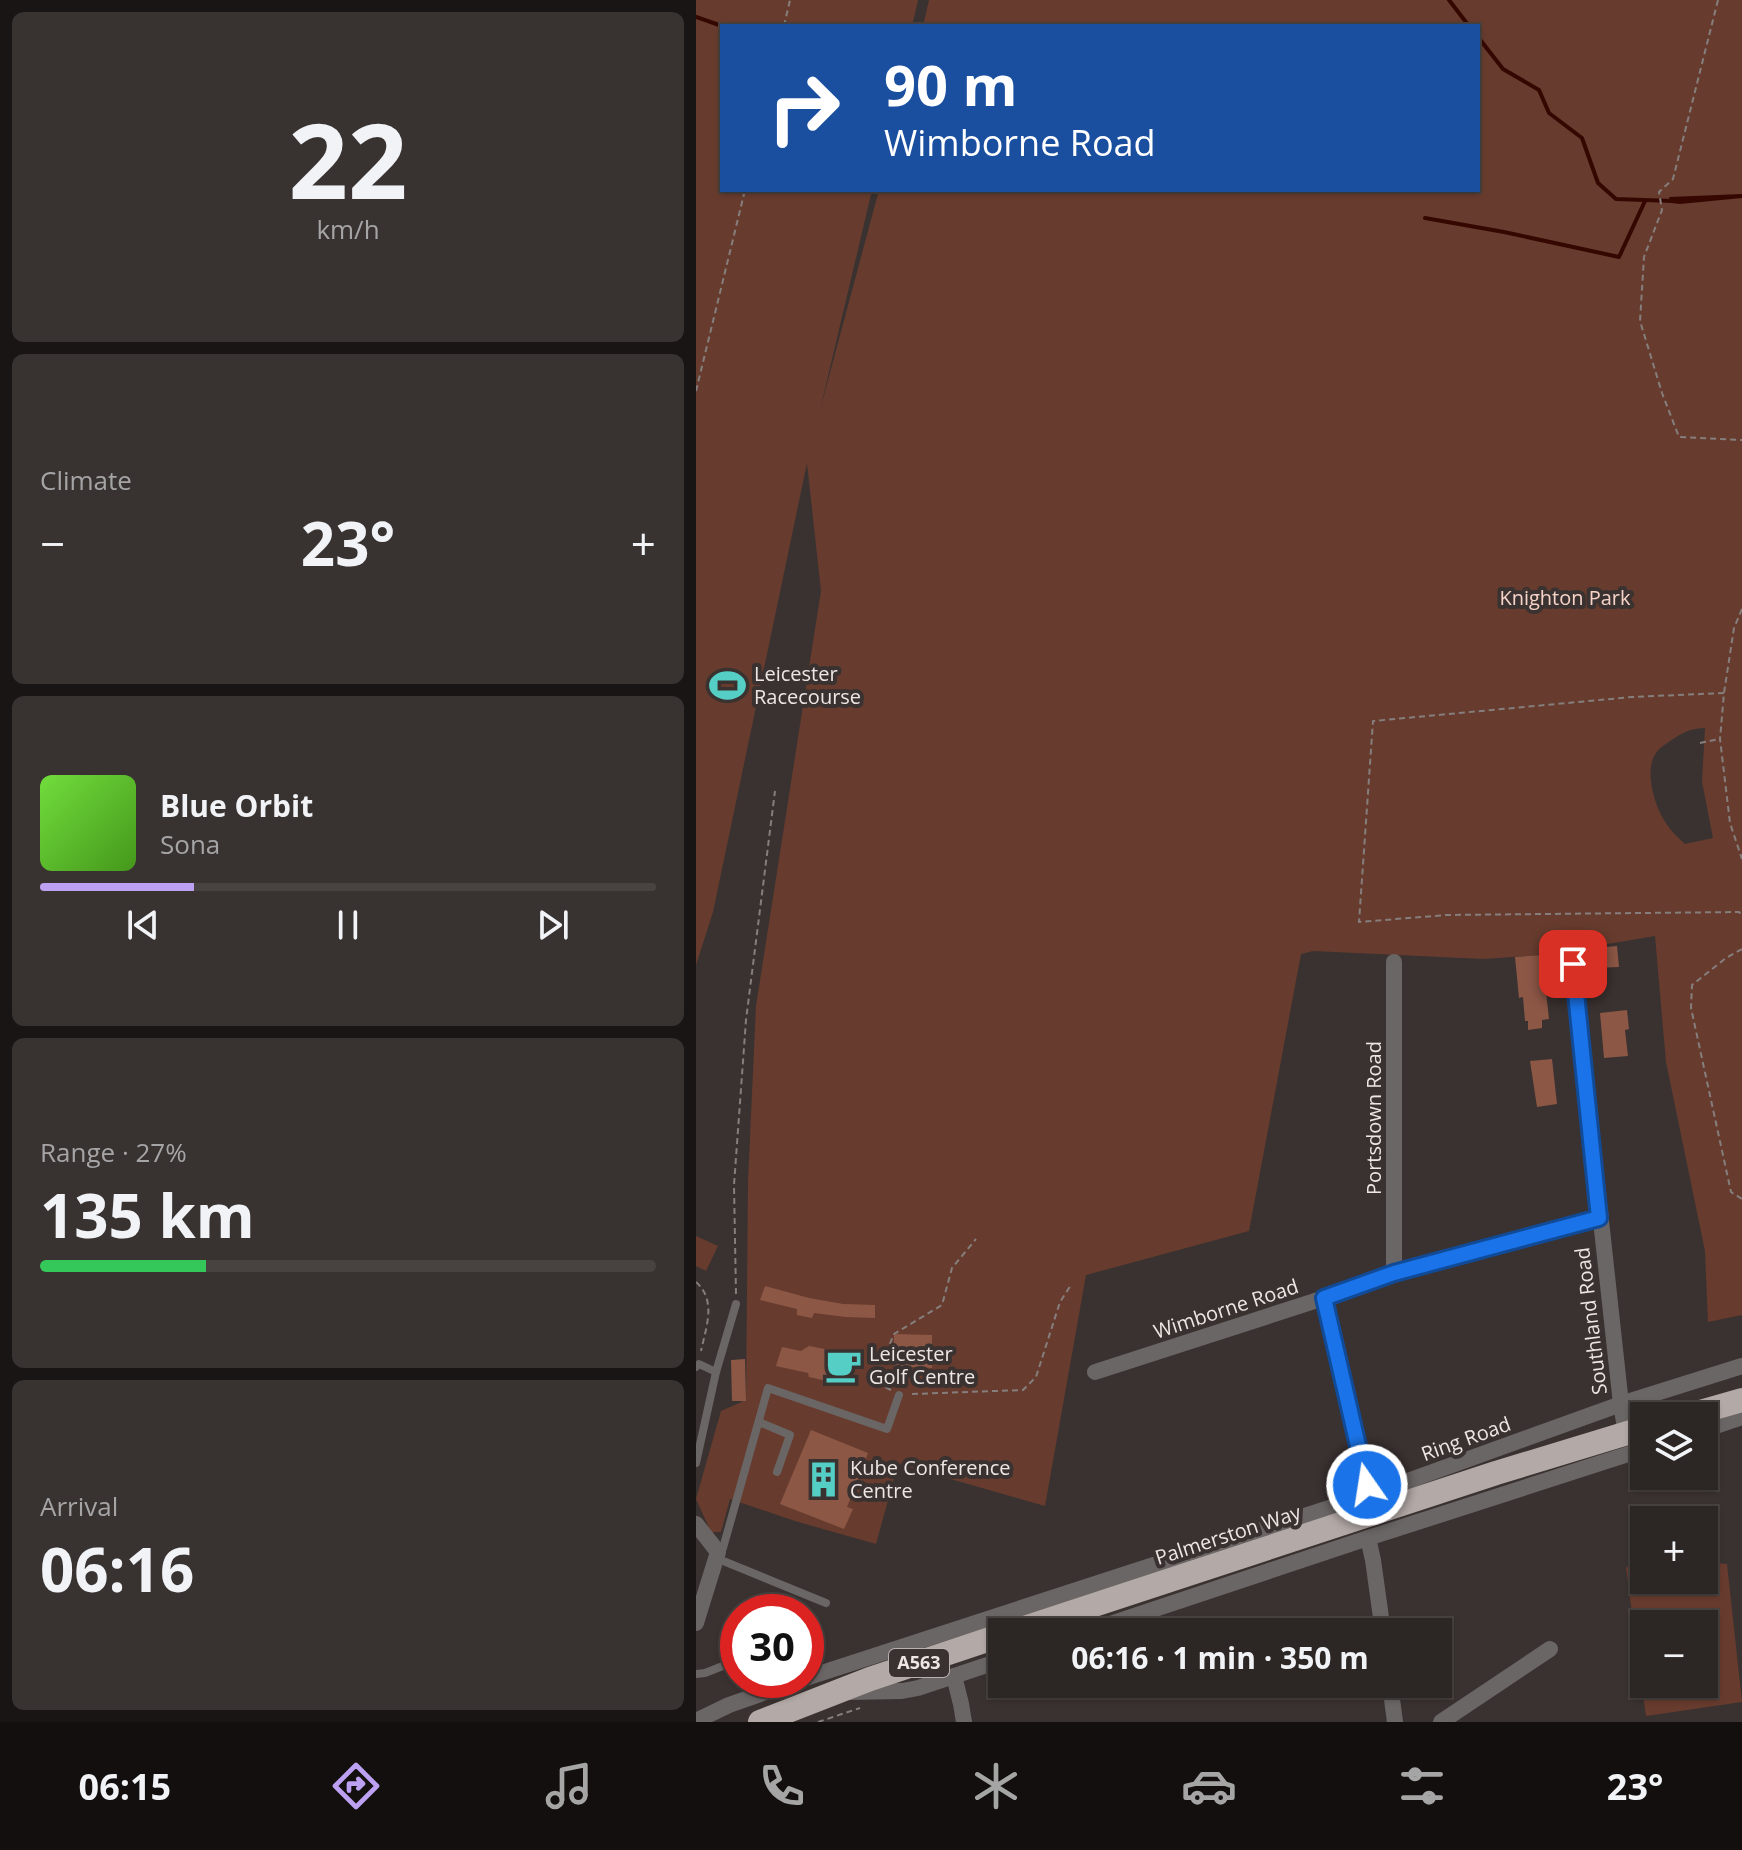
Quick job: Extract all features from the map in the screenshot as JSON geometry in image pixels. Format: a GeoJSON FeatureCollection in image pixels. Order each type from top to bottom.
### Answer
{"type":"FeatureCollection","features":[{"type":"Feature","properties":{"kind":"highway"},"geometry":{"type":"LineString","coordinates":[[1718,1407],[1742,1400]]}},
{"type":"Feature","properties":{"kind":"highway","name":"Palmerston Way"},"geometry":{"type":"LineString","coordinates":[[1055,1618],[1496,1473],[1630,1439]]}},
{"type":"Feature","properties":{"kind":"highway","name":"A563"},"geometry":{"type":"LineString","coordinates":[[760,1722],[836,1692],[988,1640]]}},
{"type":"Feature","properties":{"kind":"street","name":"Portsdown Road"},"geometry":{"type":"LineString","coordinates":[[1394,962],[1394,1273]]}},
{"type":"Feature","properties":{"kind":"street","name":"Southland Road"},"geometry":{"type":"LineString","coordinates":[[1573,964],[1621,1404],[1630,1421]]}},
{"type":"Feature","properties":{"kind":"street","name":"Wimborne Road"},"geometry":{"type":"LineString","coordinates":[[1095,1372],[1394,1273],[1599,1218]]}},
{"type":"Feature","properties":{"kind":"street"},"geometry":{"type":"LineString","coordinates":[[1324,1298],[1369,1495]]}},
{"type":"Feature","properties":{"kind":"street","name":"Ring Road"},"geometry":{"type":"LineString","coordinates":[[824,1671],[1369,1495],[1621,1404],[1742,1366]]}},
{"type":"Feature","properties":{"kind":"street"},"geometry":{"type":"LineString","coordinates":[[1718,1425],[1742,1417]]}},
{"type":"Feature","properties":{"kind":"street"},"geometry":{"type":"LineString","coordinates":[[1128,1618],[1368,1538],[1630,1440]]}},
{"type":"Feature","properties":{"kind":"street"},"geometry":{"type":"LineString","coordinates":[[696,1524],[717,1555],[696,1623]]}},
{"type":"Feature","properties":{"kind":"street"},"geometry":{"type":"LineString","coordinates":[[1368,1538],[1381,1618]]}},
{"type":"Feature","properties":{"kind":"street"},"geometry":{"type":"LineString","coordinates":[[1441,1722],[1550,1649]]}},
{"type":"Feature","properties":{"kind":"street"},"geometry":{"type":"LineString","coordinates":[[836,1692],[902,1691],[988,1665]]}},
{"type":"Feature","properties":{"kind":"street"},"geometry":{"type":"LineString","coordinates":[[954,1676],[964,1722]]}},
{"type":"Feature","properties":{"kind":"street"},"geometry":{"type":"LineString","coordinates":[[696,1721],[749,1698]]}},
{"type":"Feature","properties":{"kind":"street"},"geometry":{"type":"LineString","coordinates":[[1392,1698],[1395,1722]]}},
{"type":"Feature","properties":{"kind":"lane"},"geometry":{"type":"LineString","coordinates":[[696,1463],[716,1372],[736,1304]]}},
{"type":"Feature","properties":{"kind":"lane"},"geometry":{"type":"LineString","coordinates":[[698,1366],[716,1372]]}},
{"type":"Feature","properties":{"kind":"lane"},"geometry":{"type":"LineString","coordinates":[[826,1603],[717,1555],[723,1548],[768,1388],[887,1429],[899,1395]]}},
{"type":"Feature","properties":{"kind":"lane"},"geometry":{"type":"LineString","coordinates":[[759,1422],[790,1435],[777,1472]]}},
{"type":"Feature","properties":{"kind":"lane"},"geometry":{"type":"LineString","coordinates":[[696,1674],[720,1667]]}},
{"type":"Feature","properties":{"kind":"path"},"geometry":{"type":"LineString","coordinates":[[784,24],[790,0]]}},
{"type":"Feature","properties":{"kind":"path"},"geometry":{"type":"LineString","coordinates":[[1718,0],[1673,179],[1659,192],[1662,210],[1644,257],[1640,321],[1679,437],[1742,440]]}},
{"type":"Feature","properties":{"kind":"path"},"geometry":{"type":"LineString","coordinates":[[696,391],[745,192]]}},
{"type":"Feature","properties":{"kind":"path"},"geometry":{"type":"LineString","coordinates":[[1742,609],[1734,628],[1720,739],[1730,823],[1742,859]]}},
{"type":"Feature","properties":{"kind":"path"},"geometry":{"type":"LineString","coordinates":[[1724,693],[1632,697],[1373,721],[1359,922],[1446,915],[1739,912],[1742,915]]}},
{"type":"Feature","properties":{"kind":"path"},"geometry":{"type":"LineString","coordinates":[[1700,743],[1720,739]]}},
{"type":"Feature","properties":{"kind":"path"},"geometry":{"type":"LineString","coordinates":[[736,1304],[734,1185],[746,1020],[775,791]]}},
{"type":"Feature","properties":{"kind":"path"},"geometry":{"type":"LineString","coordinates":[[1742,949],[1692,985],[1691,1008],[1731,1192],[1742,1199]]}},
{"type":"Feature","properties":{"kind":"path"},"geometry":{"type":"LineString","coordinates":[[976,1239],[952,1268],[942,1305],[894,1334],[874,1382],[899,1395],[1023,1390],[1036,1377],[1060,1302],[1071,1285]]}},
{"type":"Feature","properties":{"kind":"path"},"geometry":{"type":"LineString","coordinates":[[696,1282],[706,1292],[709,1311],[698,1366]]}},
{"type":"Feature","properties":{"kind":"green space","name":"Knighton Park"},"geometry":{"type":"Polygon","coordinates":[[[696,0],[918,0],[912,24],[720,24],[720,192],[872,192],[820,410],[878,192],[1480,192],[1480,24],[923,24],[929,0],[1742,0],[1742,1315],[1708,1322],[1705,1251],[1666,1062],[1655,936],[1542,955],[1484,959],[1313,951],[1301,954],[1249,1231],[1086,1275],[1045,1506],[898,1464],[876,1544],[730,1499],[721,1532],[711,1532],[696,1499],[721,1411],[746,1400],[748,1182],[756,1006],[821,591],[807,463],[713,912],[696,965],[696,0]],[[1705,728],[1695,729],[1683,733],[1656,753],[1651,768],[1654,796],[1666,823],[1685,844],[1713,838],[1702,782],[1705,728]]]}},
{"type":"Feature","properties":{"kind":"green space"},"geometry":{"type":"Polygon","coordinates":[[[696,1236],[718,1246],[706,1271],[696,1266],[696,1236]]]}},
{"type":"Feature","properties":{"kind":"green space"},"geometry":{"type":"Polygon","coordinates":[[[1718,1563],[1727,1564],[1742,1702],[1646,1716],[1644,1698],[1718,1698],[1718,1610],[1632,1610],[1626,1568],[1630,1564],[1630,1594],[1718,1594],[1718,1563]]]}},
{"type":"Feature","properties":{"kind":"shaded area"},"geometry":{"type":"Polygon","coordinates":[[[1742,194],[1742,198],[1680,204],[1671,203],[1669,197],[1742,194]]]}},
{"type":"Feature","properties":{"kind":"building"},"geometry":{"type":"Polygon","coordinates":[[[1617,946],[1619,967],[1595,968],[1594,948],[1617,946]]]}},
{"type":"Feature","properties":{"kind":"building"},"geometry":{"type":"Polygon","coordinates":[[[1542,955],[1549,1019],[1542,1020],[1542,1028],[1528,1030],[1523,997],[1519,998],[1515,957],[1542,955]]]}},
{"type":"Feature","properties":{"kind":"building"},"geometry":{"type":"Polygon","coordinates":[[[1627,1010],[1629,1029],[1625,1030],[1628,1056],[1604,1058],[1600,1013],[1627,1010]]]}},
{"type":"Feature","properties":{"kind":"building"},"geometry":{"type":"Polygon","coordinates":[[[1552,1059],[1557,1104],[1537,1107],[1530,1061],[1552,1059]]]}},
{"type":"Feature","properties":{"kind":"building"},"geometry":{"type":"Polygon","coordinates":[[[765,1286],[843,1304],[875,1305],[875,1318],[814,1313],[812,1318],[797,1315],[797,1309],[760,1300],[765,1286]]]}},
{"type":"Feature","properties":{"kind":"building"},"geometry":{"type":"Polygon","coordinates":[[[894,1334],[932,1335],[932,1368],[894,1366],[894,1334]]]}},
{"type":"Feature","properties":{"kind":"building"},"geometry":{"type":"Polygon","coordinates":[[[809,1346],[851,1354],[845,1385],[776,1366],[782,1347],[801,1351],[809,1346]]]}},
{"type":"Feature","properties":{"kind":"building"},"geometry":{"type":"Polygon","coordinates":[[[745,1359],[746,1401],[732,1401],[731,1360],[745,1359]]]}},
{"type":"Feature","properties":{"kind":"building","name":"Kube Conference Centre"},"geometry":{"type":"Polygon","coordinates":[[[811,1430],[868,1453],[847,1507],[853,1509],[844,1529],[780,1504],[811,1430]]]}},
{"type":"Feature","properties":{"kind":"waterway"},"geometry":{"type":"LineString","coordinates":[[1449,0],[1467,24]]}},
{"type":"Feature","properties":{"kind":"waterway"},"geometry":{"type":"LineString","coordinates":[[696,17],[720,25]]}},
{"type":"Feature","properties":{"kind":"waterway"},"geometry":{"type":"LineString","coordinates":[[1480,40],[1503,69],[1539,90],[1549,113],[1582,138],[1598,183],[1616,199],[1673,201]]}},
{"type":"Feature","properties":{"kind":"waterway"},"geometry":{"type":"LineString","coordinates":[[1425,218],[1619,257],[1645,201]]}},
{"type":"Feature","properties":{"kind":"place","name":"Leicester Racecourse"},"geometry":{"type":"Point","coordinates":[728,686]}},
{"type":"Feature","properties":{"kind":"place","name":"Leicester Golf Centre"},"geometry":{"type":"Point","coordinates":[843,1366]}},
{"type":"Feature","properties":{"kind":"place","name":"Kube Conference Centre"},"geometry":{"type":"Point","coordinates":[824,1479]}},
{"type":"Feature","properties":{"kind":"route"},"geometry":{"type":"LineString","coordinates":[[1367,1485],[1324,1298],[1394,1273],[1599,1218],[1573,964]]}}]}
